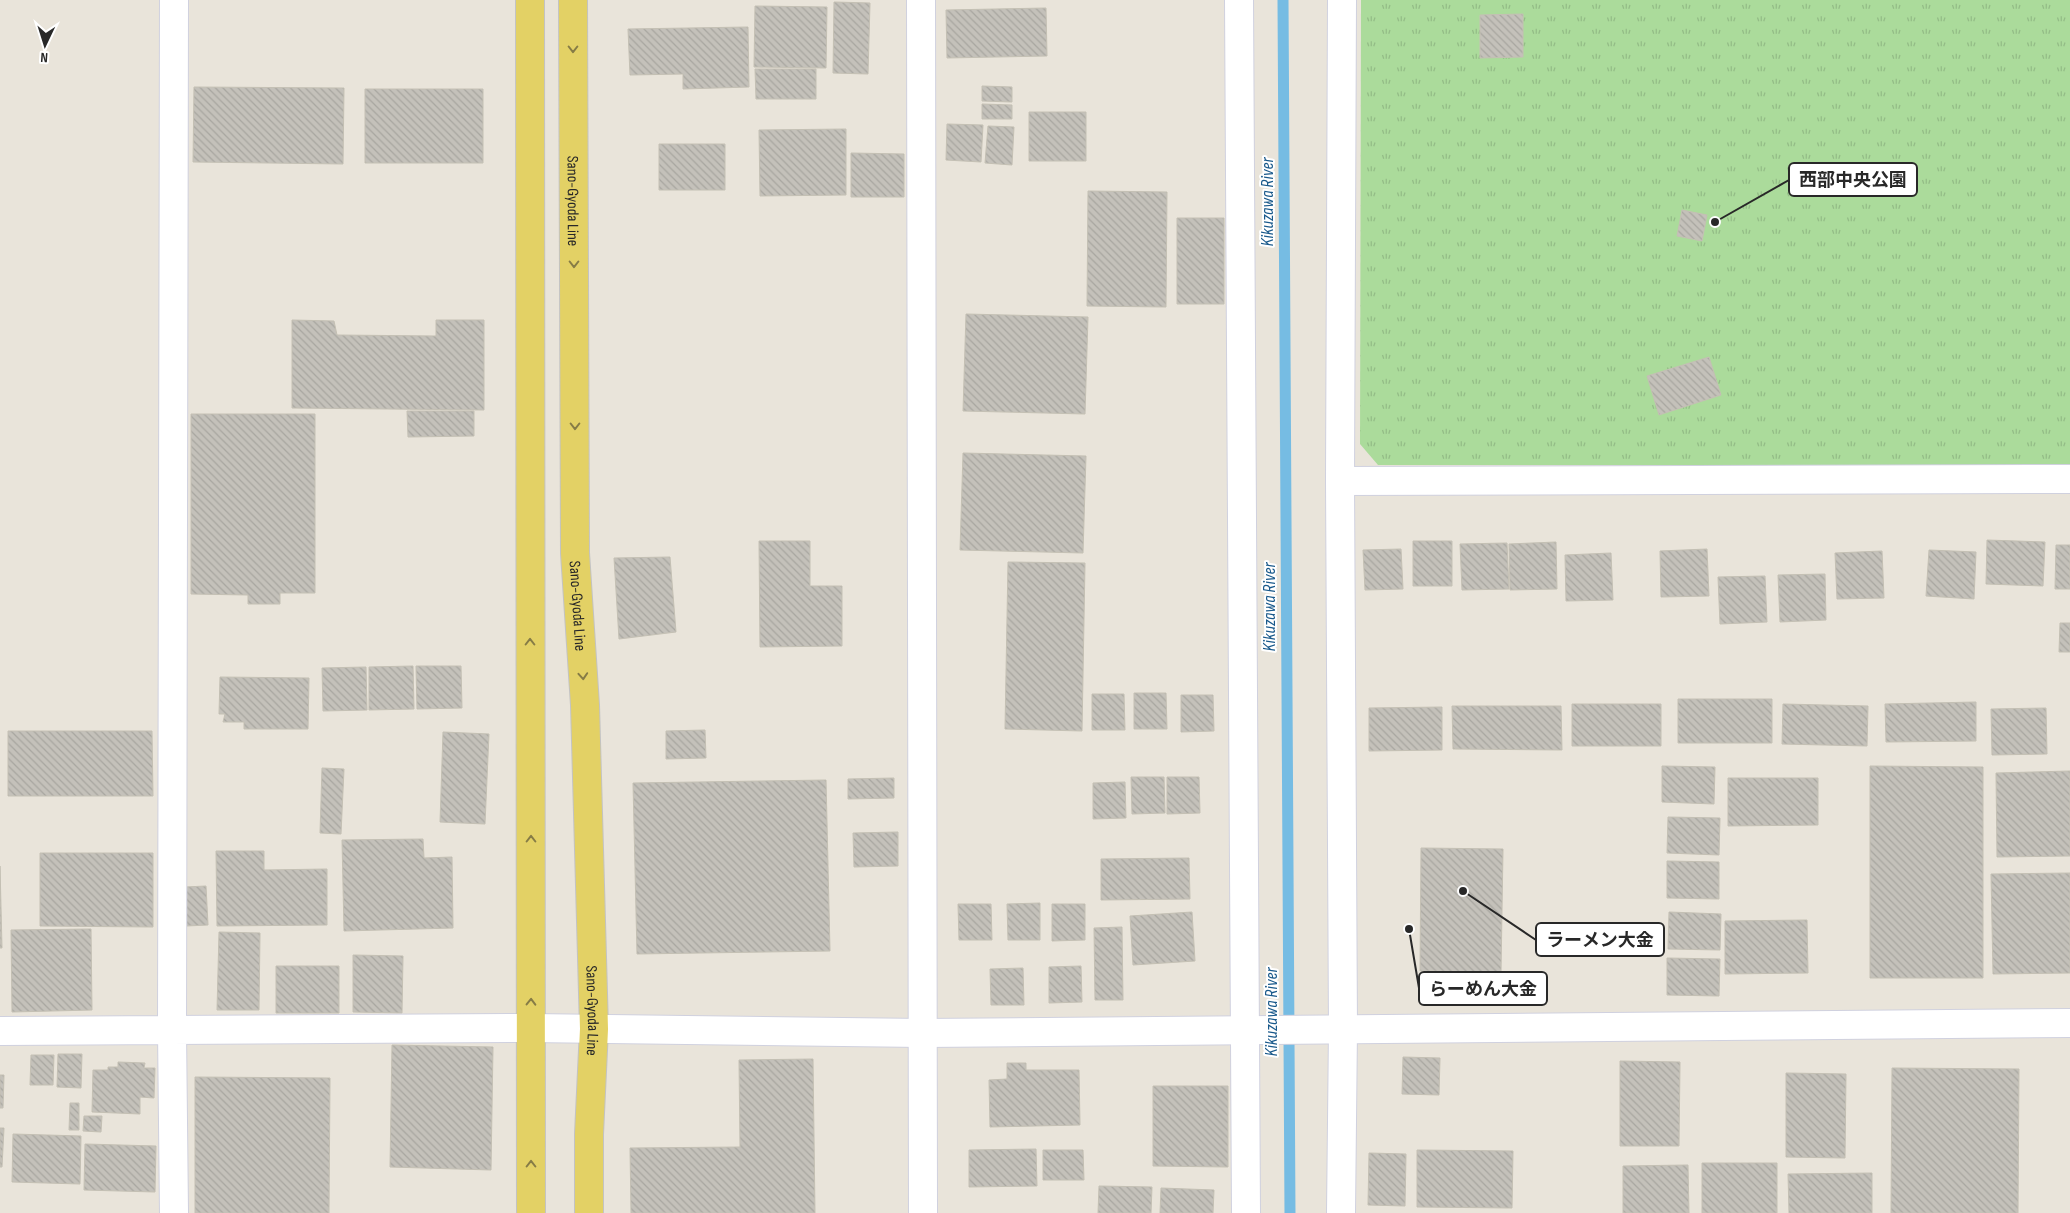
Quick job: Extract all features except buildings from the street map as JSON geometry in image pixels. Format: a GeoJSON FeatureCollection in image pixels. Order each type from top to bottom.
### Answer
{"type":"FeatureCollection","features":[{"type":"Feature","properties":{"kind":"main road"},"geometry":{"type":"LineString","coordinates":[[530,0],[530,1028],[532,1213]]}},
{"type":"Feature","properties":{"kind":"main road","name":"Sano-Gyoda Line"},"geometry":{"type":"LineString","coordinates":[[573,0],[575,552],[585,706],[594,1029],[589,1134],[589,1213]]}},
{"type":"Feature","properties":{"kind":"street"},"geometry":{"type":"LineString","coordinates":[[174,0],[172,1030],[174,1213]]}},
{"type":"Feature","properties":{"kind":"street"},"geometry":{"type":"LineString","coordinates":[[921,0],[923,1213]]}},
{"type":"Feature","properties":{"kind":"street"},"geometry":{"type":"LineString","coordinates":[[1240,0],[1246,1213]]}},
{"type":"Feature","properties":{"kind":"street"},"geometry":{"type":"LineString","coordinates":[[1341,1213],[1343,1029],[1340,482],[1342,0]]}},
{"type":"Feature","properties":{"kind":"street"},"geometry":{"type":"LineString","coordinates":[[1340,482],[2070,479]]}},
{"type":"Feature","properties":{"kind":"street"},"geometry":{"type":"LineString","coordinates":[[0,1031],[530,1028],[923,1033],[2070,1023]]}},
{"type":"Feature","properties":{"kind":"green space"},"geometry":{"type":"Polygon","coordinates":[[[1361,0],[2070,0],[2070,465],[1378,465],[1360,444],[1361,0]]]}},
{"type":"Feature","properties":{"kind":"waterway","name":"Kikuzawa River"},"geometry":{"type":"LineString","coordinates":[[1283,0],[1290,1213]]}},
{"type":"Feature","properties":{"kind":"place","name":"西部中央公園"},"geometry":{"type":"Point","coordinates":[1715,222]}},
{"type":"Feature","properties":{"kind":"place","name":"ラーメン大金"},"geometry":{"type":"Point","coordinates":[1463,891]}},
{"type":"Feature","properties":{"kind":"place","name":"らーめん大金"},"geometry":{"type":"Point","coordinates":[1409,929]}}]}
